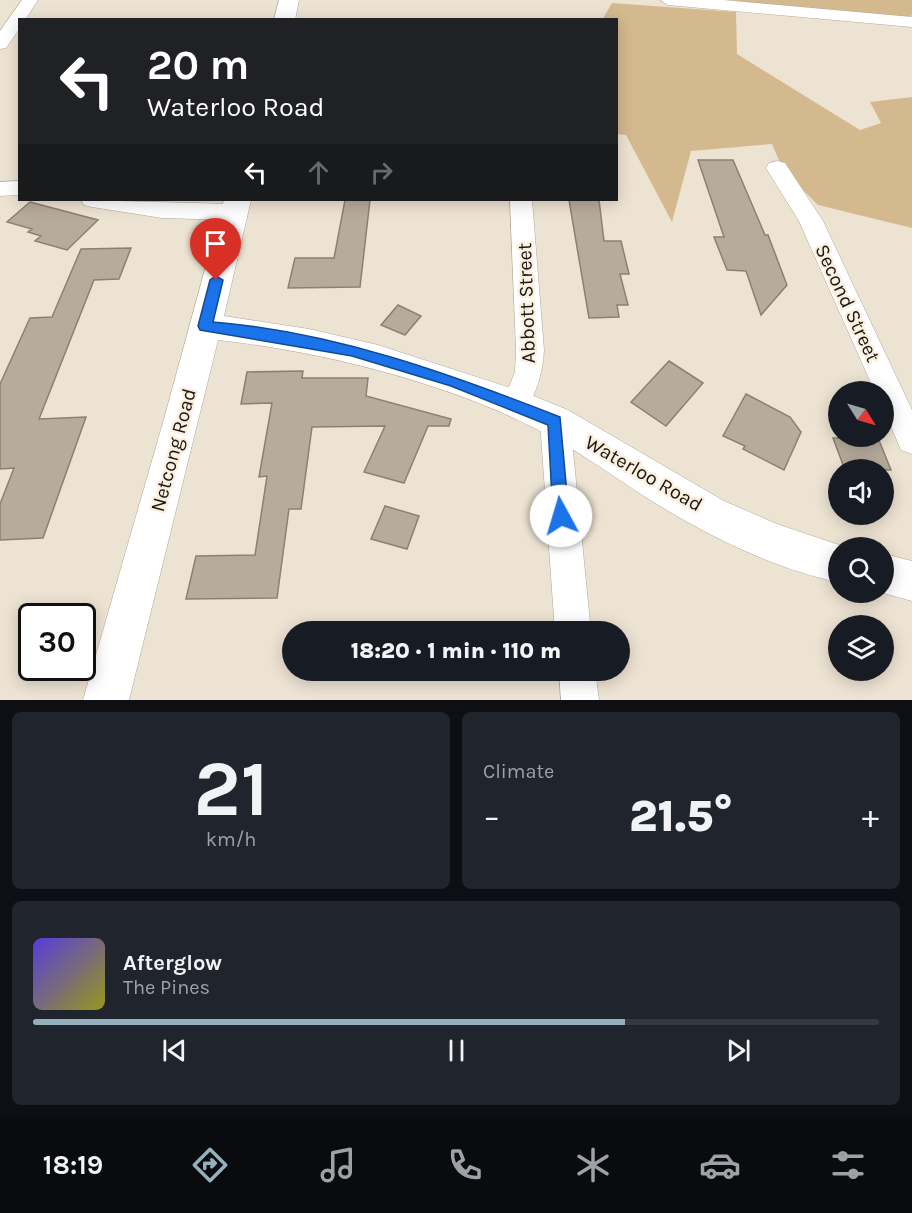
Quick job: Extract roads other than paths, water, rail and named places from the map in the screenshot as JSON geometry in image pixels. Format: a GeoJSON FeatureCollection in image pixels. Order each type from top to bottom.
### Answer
{"type":"FeatureCollection","features":[{"type":"Feature","properties":{"kind":"street"},"geometry":{"type":"LineString","coordinates":[[0,44],[30,0]]}},
{"type":"Feature","properties":{"kind":"street"},"geometry":{"type":"LineString","coordinates":[[284,18],[289,0]]}},
{"type":"Feature","properties":{"kind":"street"},"geometry":{"type":"LineString","coordinates":[[668,0],[912,22]]}},
{"type":"Feature","properties":{"kind":"street"},"geometry":{"type":"LineString","coordinates":[[0,44],[18,44]]}},
{"type":"Feature","properties":{"kind":"street","name":"Second Street"},"geometry":{"type":"LineString","coordinates":[[777,168],[810,221],[912,441]]}},
{"type":"Feature","properties":{"kind":"street"},"geometry":{"type":"LineString","coordinates":[[0,189],[18,188]]}},
{"type":"Feature","properties":{"kind":"street"},"geometry":{"type":"LineString","coordinates":[[97,201],[132,208],[192,213],[235,206]]}},
{"type":"Feature","properties":{"kind":"street","name":"Abbott Street"},"geometry":{"type":"LineString","coordinates":[[516,404],[529,372],[530,350],[520,201]]}},
{"type":"Feature","properties":{"kind":"street","name":"Netcong Road"},"geometry":{"type":"LineString","coordinates":[[105,700],[235,206]]}},
{"type":"Feature","properties":{"kind":"street","name":"Waterloo Road"},"geometry":{"type":"LineString","coordinates":[[205,326],[233,328],[352,350],[454,381],[516,404],[555,422],[704,509],[792,547],[828,560]]}},
{"type":"Feature","properties":{"kind":"street"},"geometry":{"type":"LineString","coordinates":[[555,422],[557,469],[572,621]]}},
{"type":"Feature","properties":{"kind":"street"},"geometry":{"type":"LineString","coordinates":[[894,576],[912,581]]}},
{"type":"Feature","properties":{"kind":"street"},"geometry":{"type":"LineString","coordinates":[[578,681],[580,700]]}}]}
